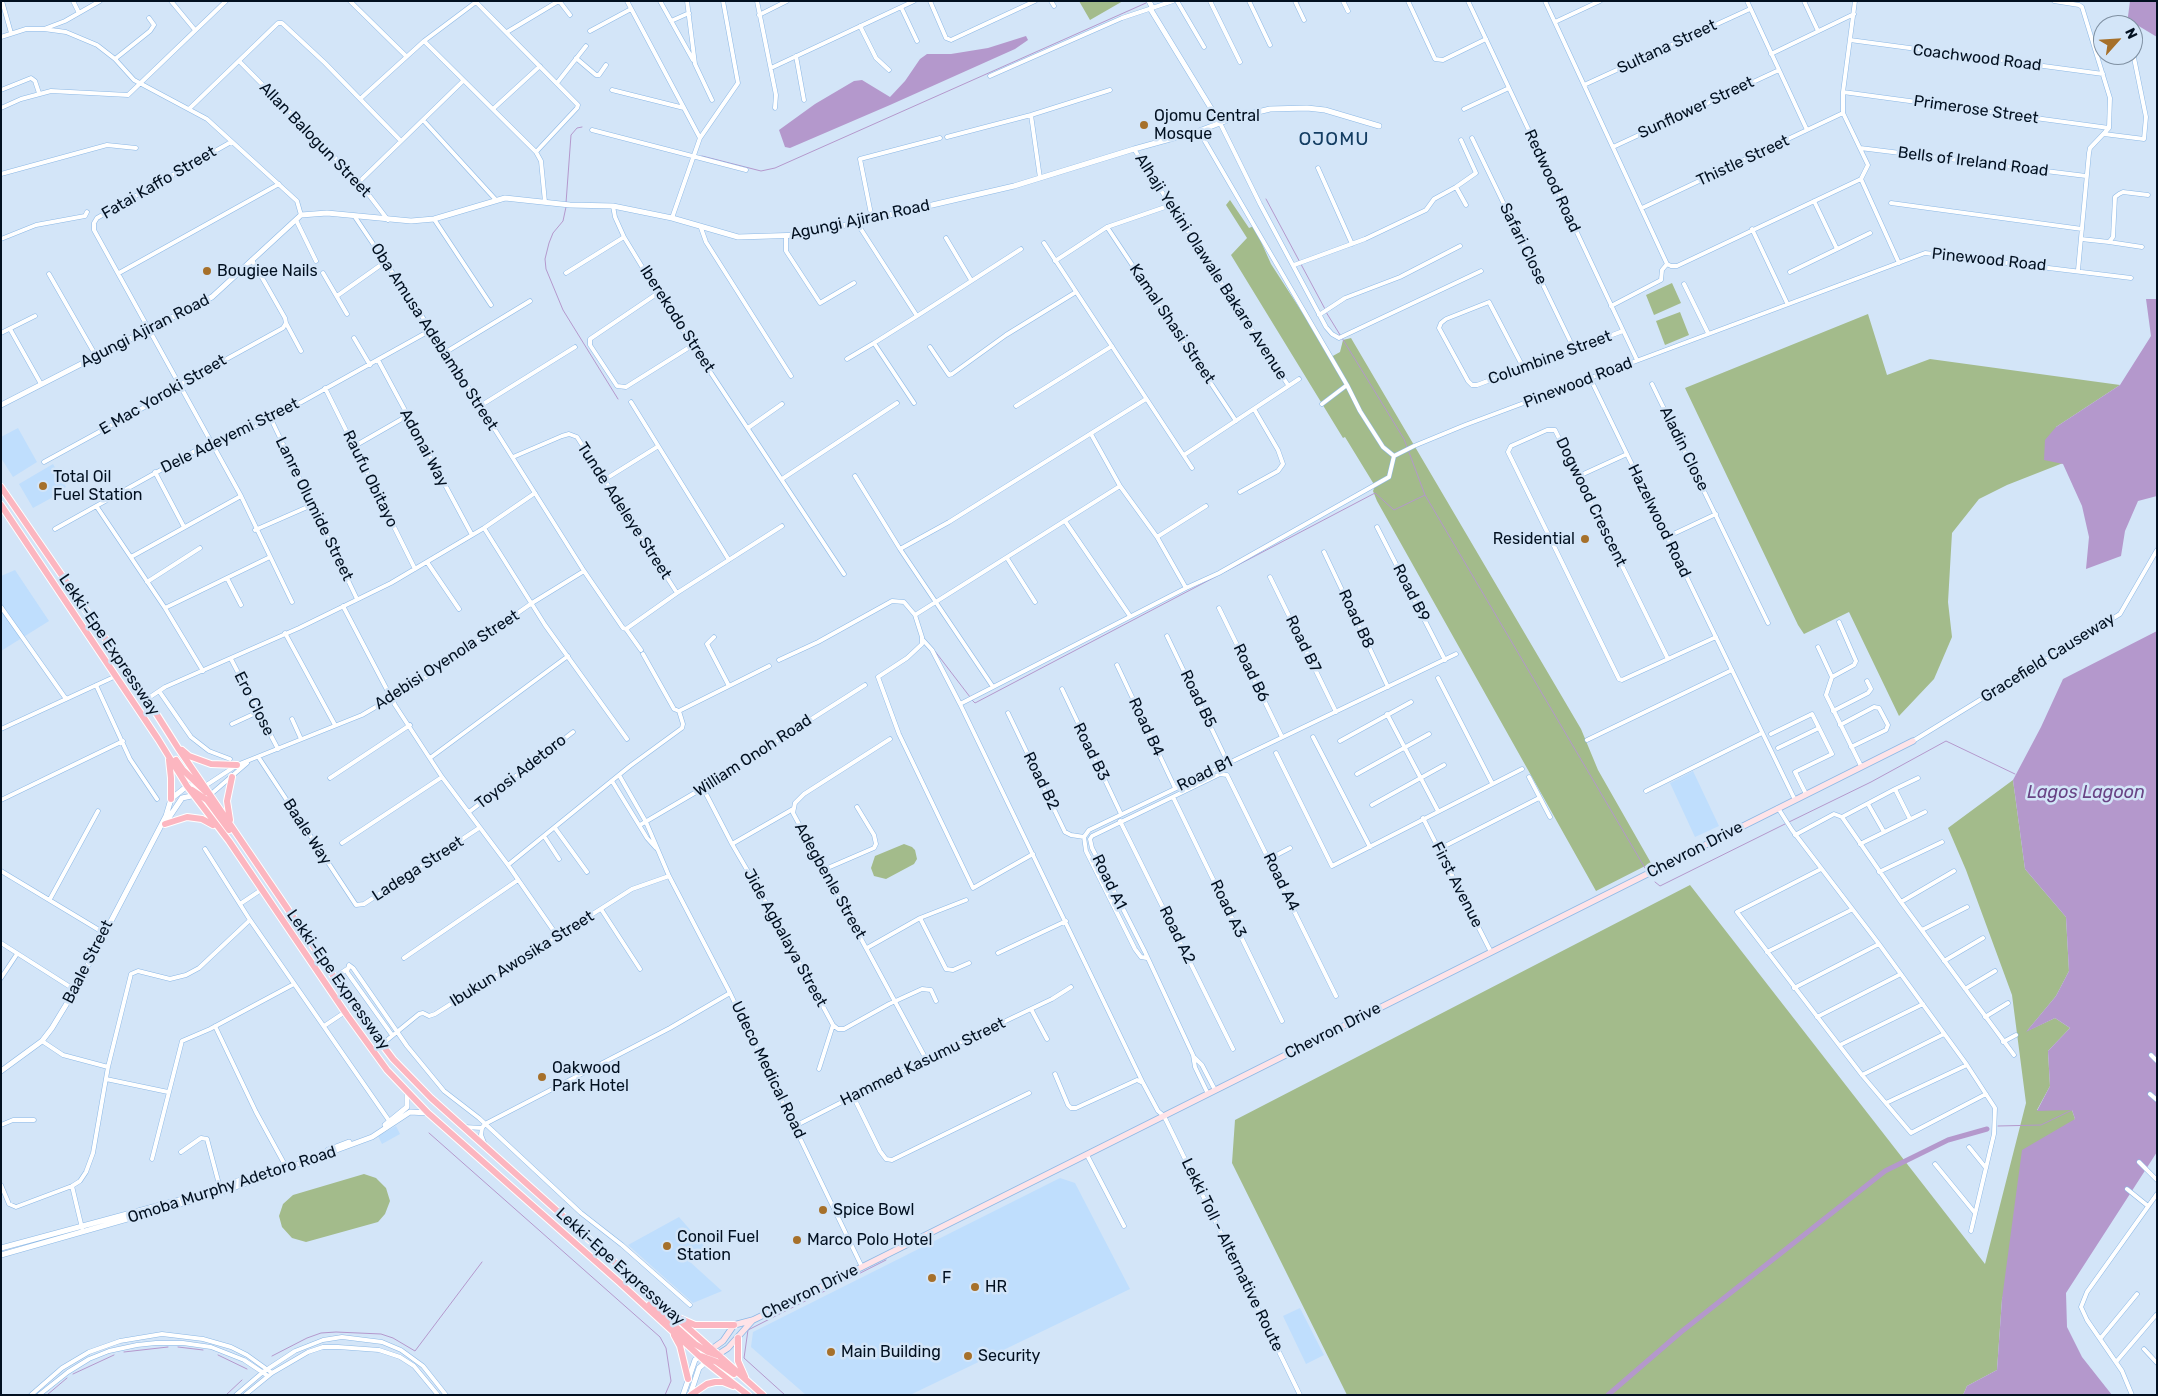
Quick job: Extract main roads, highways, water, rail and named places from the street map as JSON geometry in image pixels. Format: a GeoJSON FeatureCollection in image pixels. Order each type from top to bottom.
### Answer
{"type":"FeatureCollection","features":[{"type":"Feature","properties":{"kind":"highway","name":"Lekki-Epe Expressway"},"geometry":{"type":"LineString","coordinates":[[1,487],[381,1044],[414,1081],[464,1128],[763,1395]]}},
{"type":"Feature","properties":{"kind":"highway","name":"Lekki-Epe Expressway"},"geometry":{"type":"LineString","coordinates":[[1,505],[141,713],[187,786],[197,795],[345,1012],[387,1070],[428,1114],[700,1356]]}},
{"type":"Feature","properties":{"kind":"highway"},"geometry":{"type":"LineString","coordinates":[[141,713],[148,719],[183,770],[197,785],[210,794]]}},
{"type":"Feature","properties":{"kind":"highway"},"geometry":{"type":"LineString","coordinates":[[158,739],[169,762],[171,799]]}},
{"type":"Feature","properties":{"kind":"highway"},"geometry":{"type":"LineString","coordinates":[[178,748],[201,761],[220,766],[237,765]]}},
{"type":"Feature","properties":{"kind":"highway"},"geometry":{"type":"LineString","coordinates":[[232,776],[227,811],[236,833]]}},
{"type":"Feature","properties":{"kind":"highway"},"geometry":{"type":"LineString","coordinates":[[197,795],[207,800],[263,877],[274,888]]}},
{"type":"Feature","properties":{"kind":"highway"},"geometry":{"type":"LineString","coordinates":[[165,824],[180,818],[202,819],[217,828],[229,841]]}},
{"type":"Feature","properties":{"kind":"highway"},"geometry":{"type":"LineString","coordinates":[[619,1282],[632,1288],[686,1337],[713,1352]]}},
{"type":"Feature","properties":{"kind":"highway"},"geometry":{"type":"LineString","coordinates":[[671,1314],[695,1325],[734,1325]]}},
{"type":"Feature","properties":{"kind":"highway"},"geometry":{"type":"LineString","coordinates":[[671,1330],[680,1346],[688,1380]]}},
{"type":"Feature","properties":{"kind":"highway"},"geometry":{"type":"LineString","coordinates":[[738,1338],[738,1361],[746,1380]]}},
{"type":"Feature","properties":{"kind":"highway"},"geometry":{"type":"LineString","coordinates":[[700,1356],[732,1372],[757,1395]]}},
{"type":"Feature","properties":{"kind":"highway"},"geometry":{"type":"LineString","coordinates":[[709,1361],[745,1393]]}},
{"type":"Feature","properties":{"kind":"highway"},"geometry":{"type":"LineString","coordinates":[[690,1395],[707,1384],[715,1382],[723,1382],[745,1393]]}},
{"type":"Feature","properties":{"kind":"main road","name":"Chevron Drive"},"geometry":{"type":"LineString","coordinates":[[709,1361],[713,1352],[734,1325],[752,1320],[862,1267],[1913,740]]}},
{"type":"Feature","properties":{"kind":"main road","name":"Chevron Drive"},"geometry":{"type":"LineString","coordinates":[[700,1356],[728,1348],[752,1320]]}},
{"type":"Feature","properties":{"kind":"water"},"geometry":{"type":"Polygon","coordinates":[[[2130,1],[2157,1],[2157,37],[2143,29],[2143,15],[2128,15],[2130,1]]]}},
{"type":"Feature","properties":{"kind":"water"},"geometry":{"type":"Polygon","coordinates":[[[1026,36],[1028,40],[1015,49],[790,148],[785,147],[779,130],[815,104],[854,81],[862,80],[890,97],[905,81],[920,59],[927,54],[951,54],[988,48],[1026,36]]]}},
{"type":"Feature","properties":{"kind":"water"},"geometry":{"type":"Polygon","coordinates":[[[2146,299],[2157,299],[2157,496],[2138,501],[2125,531],[2121,556],[2086,569],[2089,537],[2082,506],[2063,464],[2044,460],[2045,440],[2056,427],[2120,385],[2151,336],[2146,299]]]}},
{"type":"Feature","properties":{"kind":"water","name":"Lagos Lagoon"},"geometry":{"type":"Polygon","coordinates":[[[2157,631],[2157,1152],[2066,1293],[2067,1327],[2082,1357],[2112,1395],[1963,1395],[1967,1386],[1997,1370],[2002,1299],[2022,1150],[2075,1119],[2072,1110],[2037,1111],[2050,1086],[2048,1051],[2070,1028],[2055,1018],[2026,1032],[2056,996],[2069,971],[2066,917],[2025,869],[2013,780],[2041,727],[2063,679],[2157,631]]]}},
{"type":"Feature","properties":{"kind":"waterway"},"geometry":{"type":"LineString","coordinates":[[702,156],[761,171],[775,168],[1146,3]]}},
{"type":"Feature","properties":{"kind":"waterway"},"geometry":{"type":"LineString","coordinates":[[566,203],[571,135],[577,128],[582,127]]}},
{"type":"Feature","properties":{"kind":"waterway"},"geometry":{"type":"LineString","coordinates":[[1266,199],[1325,309]]}},
{"type":"Feature","properties":{"kind":"waterway"},"geometry":{"type":"LineString","coordinates":[[566,207],[563,221],[553,233],[549,243],[545,259],[546,269],[563,310],[618,399]]}},
{"type":"Feature","properties":{"kind":"waterway"},"geometry":{"type":"LineString","coordinates":[[1326,312],[1404,439],[1425,495]]}},
{"type":"Feature","properties":{"kind":"waterway"},"geometry":{"type":"LineString","coordinates":[[972,700],[975,703],[1375,493],[1394,510],[1425,495],[1645,868]]}},
{"type":"Feature","properties":{"kind":"waterway"},"geometry":{"type":"LineString","coordinates":[[931,646],[970,697]]}},
{"type":"Feature","properties":{"kind":"waterway"},"geometry":{"type":"LineString","coordinates":[[1789,822],[1871,782],[1946,741],[2015,774]]}},
{"type":"Feature","properties":{"kind":"waterway"},"geometry":{"type":"LineString","coordinates":[[1655,882],[1660,886],[1785,824]]}},
{"type":"Feature","properties":{"kind":"waterway"},"geometry":{"type":"LineString","coordinates":[[1998,1126],[2041,1125],[2072,1110]]}},
{"type":"Feature","properties":{"kind":"waterway"},"geometry":{"type":"LineString","coordinates":[[1608,1395],[1681,1332],[1885,1171],[1948,1140],[1987,1129]]}},
{"type":"Feature","properties":{"kind":"waterway"},"geometry":{"type":"LineString","coordinates":[[429,1133],[660,1337],[666,1348],[671,1381],[665,1395]]}},
{"type":"Feature","properties":{"kind":"waterway"},"geometry":{"type":"LineString","coordinates":[[785,1395],[744,1358],[748,1330],[886,1260]]}},
{"type":"Feature","properties":{"kind":"waterway"},"geometry":{"type":"LineString","coordinates":[[272,1356],[307,1338],[321,1333],[336,1332],[381,1334],[393,1338],[415,1351],[482,1262]]}},
{"type":"Feature","properties":{"kind":"waterway"},"geometry":{"type":"LineString","coordinates":[[124,1352],[168,1347]]}},
{"type":"Feature","properties":{"kind":"waterway"},"geometry":{"type":"LineString","coordinates":[[178,1347],[203,1350]]}},
{"type":"Feature","properties":{"kind":"waterway"},"geometry":{"type":"LineString","coordinates":[[73,1374],[114,1355]]}},
{"type":"Feature","properties":{"kind":"waterway"},"geometry":{"type":"LineString","coordinates":[[218,1355],[247,1369]]}},
{"type":"Feature","properties":{"kind":"waterway"},"geometry":{"type":"LineString","coordinates":[[47,1395],[67,1378]]}},
{"type":"Feature","properties":{"kind":"waterway"},"geometry":{"type":"LineString","coordinates":[[226,1395],[242,1380]]}},
{"type":"Feature","properties":{"kind":"place","name":"Ojomu Central Mosque"},"geometry":{"type":"Point","coordinates":[1144,125]}},
{"type":"Feature","properties":{"kind":"place","name":"Bougiee Nails"},"geometry":{"type":"Point","coordinates":[207,271]}},
{"type":"Feature","properties":{"kind":"place","name":"Total Oil Fuel Station"},"geometry":{"type":"Point","coordinates":[43,486]}},
{"type":"Feature","properties":{"kind":"place","name":"Residential"},"geometry":{"type":"Point","coordinates":[1585,539]}},
{"type":"Feature","properties":{"kind":"place","name":"Oakwood Park Hotel"},"geometry":{"type":"Point","coordinates":[542,1077]}},
{"type":"Feature","properties":{"kind":"place","name":"Spice Bowl"},"geometry":{"type":"Point","coordinates":[823,1210]}},
{"type":"Feature","properties":{"kind":"place","name":"Marco Polo Hotel"},"geometry":{"type":"Point","coordinates":[797,1240]}},
{"type":"Feature","properties":{"kind":"place","name":"Conoil Fuel Station"},"geometry":{"type":"Point","coordinates":[667,1246]}},
{"type":"Feature","properties":{"kind":"place","name":"F"},"geometry":{"type":"Point","coordinates":[932,1278]}},
{"type":"Feature","properties":{"kind":"place","name":"HR"},"geometry":{"type":"Point","coordinates":[975,1287]}},
{"type":"Feature","properties":{"kind":"place","name":"Main Building"},"geometry":{"type":"Point","coordinates":[831,1352]}},
{"type":"Feature","properties":{"kind":"place","name":"Security"},"geometry":{"type":"Point","coordinates":[968,1356]}},
{"type":"Feature","properties":{"kind":"district","name":"OJOMU"},"geometry":{"type":"Point","coordinates":[1334,140]}}]}
